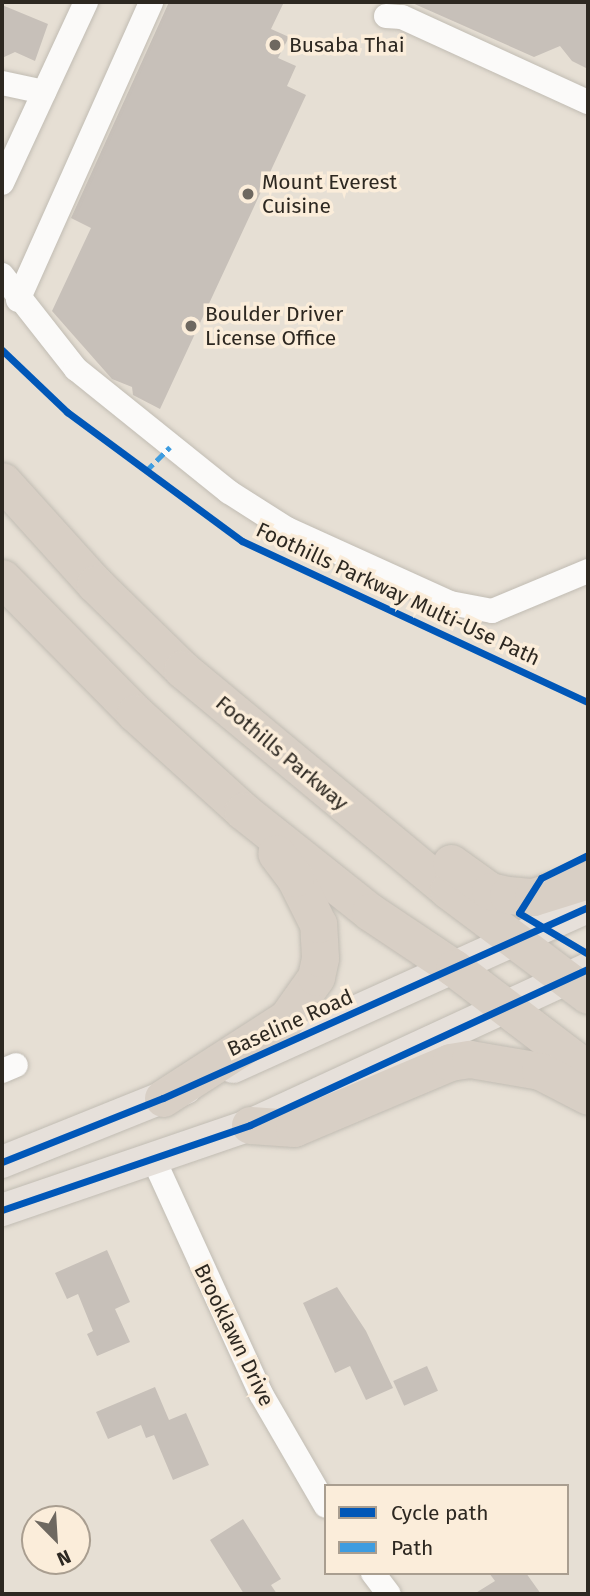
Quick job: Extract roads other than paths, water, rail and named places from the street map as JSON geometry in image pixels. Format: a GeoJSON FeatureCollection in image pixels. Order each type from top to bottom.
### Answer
{"type":"FeatureCollection","features":[{"type":"Feature","properties":{"kind":"highway","name":"Foothills Parkway"},"geometry":{"type":"LineString","coordinates":[[2,481],[95,584],[249,726],[513,941],[581,981]]}},
{"type":"Feature","properties":{"kind":"highway"},"geometry":{"type":"LineString","coordinates":[[2,578],[80,660],[243,811],[370,912],[454,968],[588,1070]]}},
{"type":"Feature","properties":{"kind":"highway"},"geometry":{"type":"LineString","coordinates":[[249,726],[322,761],[491,891],[533,897],[588,880]]}},
{"type":"Feature","properties":{"kind":"highway"},"geometry":{"type":"LineString","coordinates":[[163,1098],[287,1018],[316,977],[321,941],[309,904],[243,811]]}},
{"type":"Feature","properties":{"kind":"highway"},"geometry":{"type":"LineString","coordinates":[[250,1125],[294,1128],[450,1062],[470,1059],[540,1071],[588,1096]]}},
{"type":"Feature","properties":{"kind":"main road","name":"Baseline Road"},"geometry":{"type":"LineString","coordinates":[[2,1162],[163,1098],[588,907]]}},
{"type":"Feature","properties":{"kind":"main road"},"geometry":{"type":"LineString","coordinates":[[2,1210],[250,1125],[505,1007],[581,981]]}},
{"type":"Feature","properties":{"kind":"street"},"geometry":{"type":"LineString","coordinates":[[2,183],[86,2]]}},
{"type":"Feature","properties":{"kind":"street"},"geometry":{"type":"LineString","coordinates":[[18,300],[151,2]]}},
{"type":"Feature","properties":{"kind":"street"},"geometry":{"type":"LineString","coordinates":[[386,16],[402,17],[588,102]]}},
{"type":"Feature","properties":{"kind":"street"},"geometry":{"type":"LineString","coordinates":[[2,83],[44,92]]}},
{"type":"Feature","properties":{"kind":"street"},"geometry":{"type":"LineString","coordinates":[[2,275],[18,300],[76,369],[229,492],[309,539],[450,603],[492,611],[588,571]]}},
{"type":"Feature","properties":{"kind":"street","name":"Brooklawn Drive"},"geometry":{"type":"LineString","coordinates":[[153,1158],[261,1394],[324,1503]]}},
{"type":"Feature","properties":{"kind":"street"},"geometry":{"type":"LineString","coordinates":[[375,1575],[389,1594]]}},
{"type":"Feature","properties":{"kind":"place","name":"Busaba Thai"},"geometry":{"type":"Point","coordinates":[275,45]}},
{"type":"Feature","properties":{"kind":"place","name":"Mount Everest Cuisine"},"geometry":{"type":"Point","coordinates":[248,194]}},
{"type":"Feature","properties":{"kind":"place","name":"Boulder Driver License Office"},"geometry":{"type":"Point","coordinates":[191,326]}}]}
